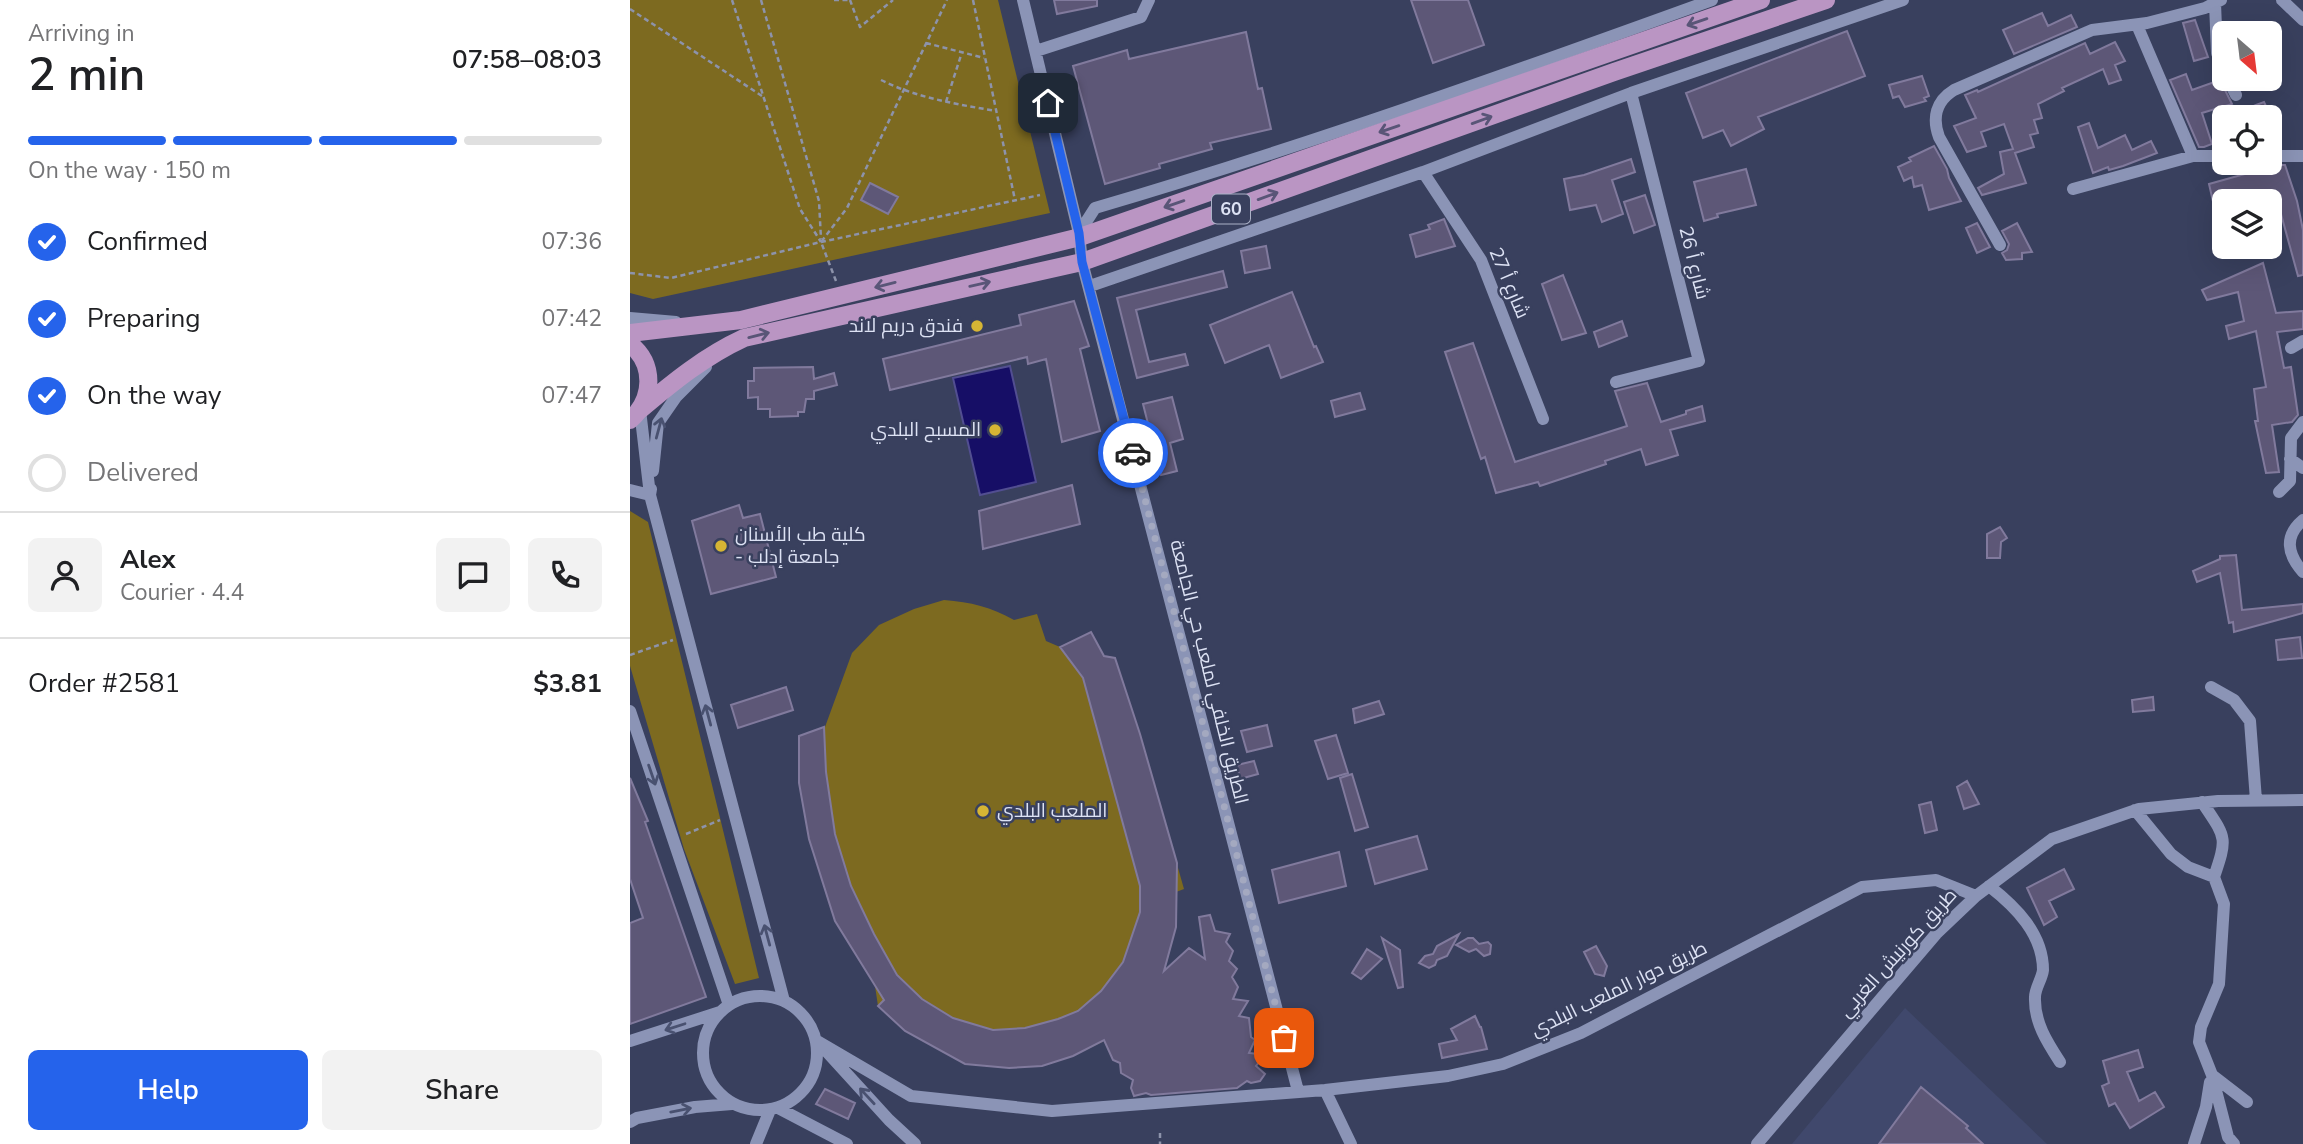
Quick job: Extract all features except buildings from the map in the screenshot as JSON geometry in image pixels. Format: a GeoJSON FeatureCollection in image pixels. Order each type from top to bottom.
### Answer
{"type":"FeatureCollection","features":[{"type":"Feature","properties":{"kind":"main road","name":"60"},"geometry":{"type":"LineString","coordinates":[[630,333],[741,320],[1080,235],[1761,0]]}},
{"type":"Feature","properties":{"kind":"main road","name":"60"},"geometry":{"type":"LineString","coordinates":[[635,415],[684,373],[726,346],[744,338],[1082,262],[1601,77],[1826,0]]}},
{"type":"Feature","properties":{"kind":"main road"},"geometry":{"type":"LineString","coordinates":[[630,344],[640,355],[648,373],[648,393],[635,415]]}},
{"type":"Feature","properties":{"kind":"street","name":"الطريق الخلفي لملعب حي الجامعة"},"geometry":{"type":"LineString","coordinates":[[1023,0],[1080,235],[1082,262],[1298,1091]]}},
{"type":"Feature","properties":{"kind":"street"},"geometry":{"type":"LineString","coordinates":[[1036,51],[1141,17],[1149,0]]}},
{"type":"Feature","properties":{"kind":"street"},"geometry":{"type":"LineString","coordinates":[[1080,235],[1095,208],[1219,172],[1564,54],[1712,0]]}},
{"type":"Feature","properties":{"kind":"street"},"geometry":{"type":"LineString","coordinates":[[1090,286],[1423,172],[1631,93],[1902,0]]}},
{"type":"Feature","properties":{"kind":"street"},"geometry":{"type":"LineString","coordinates":[[2283,0],[2298,7],[2303,20]]}},
{"type":"Feature","properties":{"kind":"street"},"geometry":{"type":"LineString","coordinates":[[2000,245],[1939,137],[1935,122],[1940,101],[1954,90],[2092,30],[2137,25],[2218,2],[2218,21]]}},
{"type":"Feature","properties":{"kind":"street"},"geometry":{"type":"LineString","coordinates":[[2137,25],[2193,156]]}},
{"type":"Feature","properties":{"kind":"street"},"geometry":{"type":"LineString","coordinates":[[2234,91],[2236,95]]}},
{"type":"Feature","properties":{"kind":"street","name":"شارع أ 26"},"geometry":{"type":"LineString","coordinates":[[1616,382],[1699,360],[1631,93]]}},
{"type":"Feature","properties":{"kind":"street"},"geometry":{"type":"LineString","coordinates":[[2073,189],[2193,156],[2212,156]]}},
{"type":"Feature","properties":{"kind":"street"},"geometry":{"type":"LineString","coordinates":[[2282,156],[2303,156]]}},
{"type":"Feature","properties":{"kind":"street","name":"شارع أ 27"},"geometry":{"type":"LineString","coordinates":[[1423,172],[1481,260],[1543,419]]}},
{"type":"Feature","properties":{"kind":"street"},"geometry":{"type":"LineString","coordinates":[[630,318],[697,324]]}},
{"type":"Feature","properties":{"kind":"street"},"geometry":{"type":"LineString","coordinates":[[2291,348],[2303,341]]}},
{"type":"Feature","properties":{"kind":"street"},"geometry":{"type":"LineString","coordinates":[[650,495],[658,423],[676,397],[726,346]]}},
{"type":"Feature","properties":{"kind":"street"},"geometry":{"type":"LineString","coordinates":[[635,415],[650,495],[784,1001]]}},
{"type":"Feature","properties":{"kind":"street"},"geometry":{"type":"LineString","coordinates":[[2278,492],[2290,481],[2291,438],[2303,422]]}},
{"type":"Feature","properties":{"kind":"street"},"geometry":{"type":"LineString","coordinates":[[2290,459],[2303,468]]}},
{"type":"Feature","properties":{"kind":"street"},"geometry":{"type":"LineString","coordinates":[[630,489],[650,495]]}},
{"type":"Feature","properties":{"kind":"street"},"geometry":{"type":"LineString","coordinates":[[2303,520],[2291,532],[2290,548],[2295,563],[2303,572]]}},
{"type":"Feature","properties":{"kind":"street"},"geometry":{"type":"LineString","coordinates":[[2211,687],[2234,700],[2250,722],[2256,800]]}},
{"type":"Feature","properties":{"kind":"street"},"geometry":{"type":"LineString","coordinates":[[630,711],[725,1008]]}},
{"type":"Feature","properties":{"kind":"street","name":"طريق كورنيش الغربي"},"geometry":{"type":"LineString","coordinates":[[1757,1144],[1936,934],[1976,896],[2052,839],[2135,810],[2202,803],[2303,800]]}},
{"type":"Feature","properties":{"kind":"street"},"geometry":{"type":"LineString","coordinates":[[2202,803],[2223,833],[2224,847],[2214,877],[2224,904],[2219,984],[2201,1027],[2199,1042],[2212,1075],[2228,1137],[2234,1144]]}},
{"type":"Feature","properties":{"kind":"street"},"geometry":{"type":"LineString","coordinates":[[2135,810],[2171,854],[2189,867],[2214,877]]}},
{"type":"Feature","properties":{"kind":"street","name":"طريق دوار الملعب البلدي"},"geometry":{"type":"LineString","coordinates":[[817,1041],[911,1097],[1052,1111],[1325,1090],[1448,1076],[1503,1064],[1593,1027],[1862,887],[1936,880],[1976,896]]}},
{"type":"Feature","properties":{"kind":"street"},"geometry":{"type":"LineString","coordinates":[[1989,886],[2008,900],[2026,922],[2040,947],[2043,973],[2035,996],[2040,1031],[2060,1062]]}},
{"type":"Feature","properties":{"kind":"street"},"geometry":{"type":"LineString","coordinates":[[630,1041],[725,1008],[739,999],[762,996],[784,1001],[802,1013],[817,1041],[889,1120],[915,1144]]}},
{"type":"Feature","properties":{"kind":"street"},"geometry":{"type":"LineString","coordinates":[[725,1008],[708,1029],[702,1050],[710,1081],[716,1090],[733,1104],[751,1110],[774,1109],[797,1098],[810,1082],[817,1062],[817,1041]]}},
{"type":"Feature","properties":{"kind":"street"},"geometry":{"type":"LineString","coordinates":[[2212,1075],[2247,1102]]}},
{"type":"Feature","properties":{"kind":"street"},"geometry":{"type":"LineString","coordinates":[[2194,1144],[2206,1107],[2212,1075]]}},
{"type":"Feature","properties":{"kind":"street"},"geometry":{"type":"LineString","coordinates":[[1325,1090],[1351,1144]]}},
{"type":"Feature","properties":{"kind":"street"},"geometry":{"type":"LineString","coordinates":[[630,1122],[637,1118],[695,1107],[733,1104]]}},
{"type":"Feature","properties":{"kind":"street"},"geometry":{"type":"LineString","coordinates":[[755,1144],[774,1109]]}},
{"type":"Feature","properties":{"kind":"street"},"geometry":{"type":"LineString","coordinates":[[774,1109],[846,1144]]}},
{"type":"Feature","properties":{"kind":"path"},"geometry":{"type":"LineString","coordinates":[[732,0],[800,209],[821,242],[841,295]]}},
{"type":"Feature","properties":{"kind":"path"},"geometry":{"type":"LineString","coordinates":[[761,0],[819,201],[821,242]]}},
{"type":"Feature","properties":{"kind":"path"},"geometry":{"type":"LineString","coordinates":[[834,0],[849,0],[860,27],[892,0]]}},
{"type":"Feature","properties":{"kind":"path"},"geometry":{"type":"LineString","coordinates":[[821,242],[847,208],[947,0]]}},
{"type":"Feature","properties":{"kind":"path"},"geometry":{"type":"LineString","coordinates":[[973,0],[1016,200]]}},
{"type":"Feature","properties":{"kind":"path"},"geometry":{"type":"LineString","coordinates":[[630,9],[764,97]]}},
{"type":"Feature","properties":{"kind":"path"},"geometry":{"type":"LineString","coordinates":[[926,43],[985,58]]}},
{"type":"Feature","properties":{"kind":"path"},"geometry":{"type":"LineString","coordinates":[[946,102],[962,52]]}},
{"type":"Feature","properties":{"kind":"path"},"geometry":{"type":"LineString","coordinates":[[881,80],[903,91],[997,111]]}},
{"type":"Feature","properties":{"kind":"path"},"geometry":{"type":"LineString","coordinates":[[630,273],[671,278],[821,242],[1041,195]]}},
{"type":"Feature","properties":{"kind":"path"},"geometry":{"type":"LineString","coordinates":[[630,655],[674,640]]}},
{"type":"Feature","properties":{"kind":"path"},"geometry":{"type":"LineString","coordinates":[[680,836],[720,820]]}},
{"type":"Feature","properties":{"kind":"path"},"geometry":{"type":"LineString","coordinates":[[1160,1133],[1160,1144]]}},
{"type":"Feature","properties":{"kind":"shaded area"},"geometry":{"type":"Polygon","coordinates":[[[630,0],[998,0],[1050,213],[653,299],[630,293],[630,0]]]}},
{"type":"Feature","properties":{"kind":"shaded area","name":"المسبح البلدي"},"geometry":{"type":"Polygon","coordinates":[[[1010,366],[1036,482],[980,495],[953,378],[1010,366]]]}},
{"type":"Feature","properties":{"kind":"shaded area"},"geometry":{"type":"Polygon","coordinates":[[[630,511],[648,522],[759,978],[735,984],[684,849],[630,666],[630,511]]]}},
{"type":"Feature","properties":{"kind":"shaded area","name":"الملعب البلدي"},"geometry":{"type":"Polygon","coordinates":[[[944,600],[980,606],[1014,620],[1037,614],[1046,641],[1060,647],[1091,632],[1104,656],[1115,658],[1140,734],[1184,889],[1176,892],[1176,926],[1167,962],[1143,1001],[1124,1023],[1102,1042],[1073,1056],[1042,1066],[1009,1068],[965,1064],[905,1031],[878,1006],[875,986],[835,921],[809,839],[799,783],[799,736],[825,727],[852,653],[879,625],[914,609],[944,600]]]}},
{"type":"Feature","properties":{"kind":"shaded area"},"geometry":{"type":"Polygon","coordinates":[[[1905,1008],[2047,1144],[1792,1144],[1905,1008]]]}},
{"type":"Feature","properties":{"kind":"way so far"},"geometry":{"type":"LineString","coordinates":[[1133,453],[1284,1038]]}},
{"type":"Feature","properties":{"kind":"place","name":"فندق دريم لاند"},"geometry":{"type":"Point","coordinates":[977,326]}},
{"type":"Feature","properties":{"kind":"place","name":"المسبح البلدي"},"geometry":{"type":"Point","coordinates":[995,430]}},
{"type":"Feature","properties":{"kind":"place","name":"كلية طب الأسنان - جامعة إدلب"},"geometry":{"type":"Point","coordinates":[721,546]}},
{"type":"Feature","properties":{"kind":"place","name":"الملعب البلدي"},"geometry":{"type":"Point","coordinates":[983,811]}},
{"type":"Feature","properties":{"kind":"route"},"geometry":{"type":"LineString","coordinates":[[1048,103],[1079,233],[1082,262],[1133,453]]}}]}
